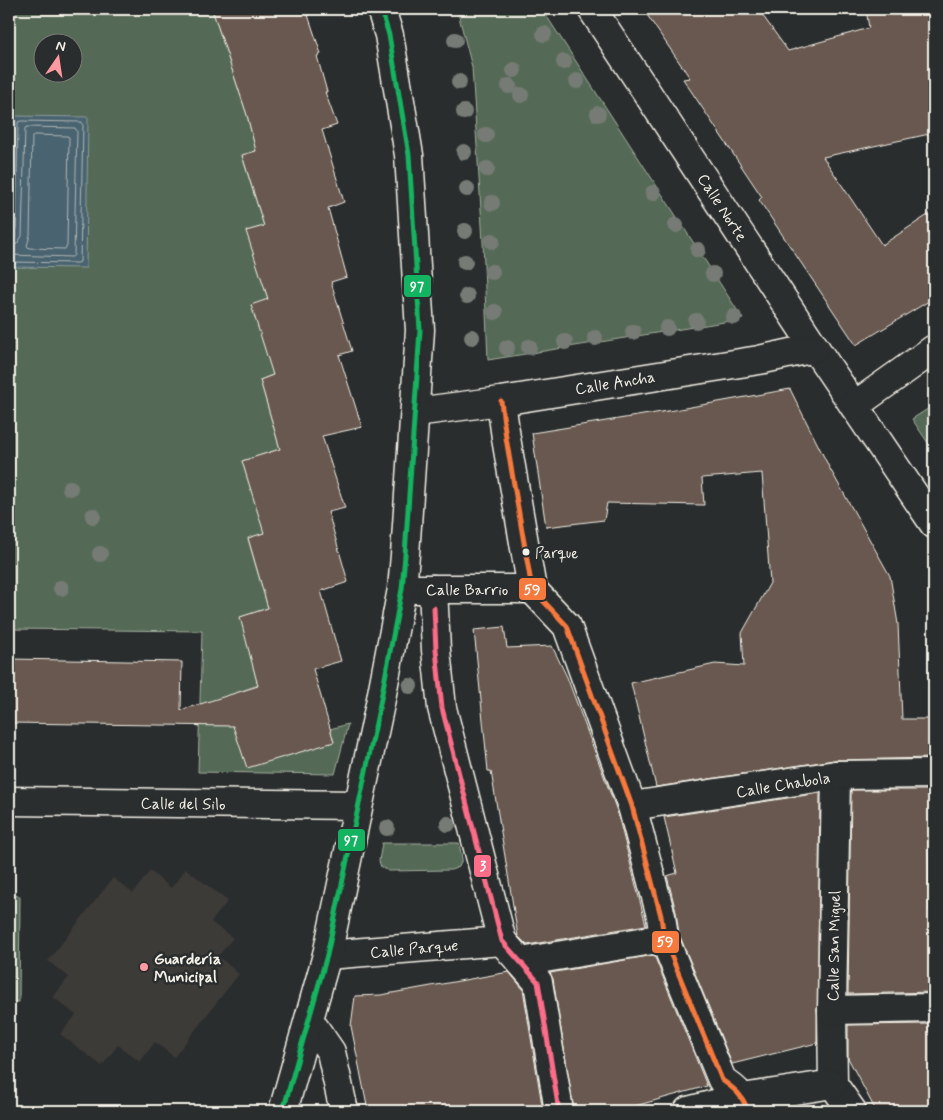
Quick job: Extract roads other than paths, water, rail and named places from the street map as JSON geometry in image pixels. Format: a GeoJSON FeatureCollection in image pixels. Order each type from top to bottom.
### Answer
{"type":"FeatureCollection","features":[{"type":"Feature","properties":{"kind":"street"},"geometry":{"type":"LineString","coordinates":[[283,1111],[327,955],[380,704],[402,589],[420,330],[409,155],[389,35],[381,9]]}},
{"type":"Feature","properties":{"kind":"street","name":"Calle Norte"},"geometry":{"type":"LineString","coordinates":[[592,9],[815,348],[934,524]]}},
{"type":"Feature","properties":{"kind":"street","name":"Calle Ancha"},"geometry":{"type":"LineString","coordinates":[[415,412],[502,401],[759,360],[815,348]]}},
{"type":"Feature","properties":{"kind":"street"},"geometry":{"type":"LineString","coordinates":[[854,406],[934,349]]}},
{"type":"Feature","properties":{"kind":"street","name":"Calle Barrio"},"geometry":{"type":"LineString","coordinates":[[402,589],[532,589],[506,438],[502,401]]}},
{"type":"Feature","properties":{"kind":"street"},"geometry":{"type":"LineString","coordinates":[[433,589],[436,650],[442,708],[502,941],[538,982],[559,1111]]}},
{"type":"Feature","properties":{"kind":"street"},"geometry":{"type":"LineString","coordinates":[[532,589],[567,626],[632,806],[661,916],[664,938],[722,1080],[735,1089],[745,1104]]}},
{"type":"Feature","properties":{"kind":"street","name":"Calle Chabola"},"geometry":{"type":"LineString","coordinates":[[632,806],[836,776],[934,774]]}},
{"type":"Feature","properties":{"kind":"street","name":"Calle San Miguel"},"geometry":{"type":"LineString","coordinates":[[833,1084],[832,1010],[836,776]]}},
{"type":"Feature","properties":{"kind":"street","name":"Calle del Silo"},"geometry":{"type":"LineString","coordinates":[[9,801],[358,805]]}},
{"type":"Feature","properties":{"kind":"street"},"geometry":{"type":"LineString","coordinates":[[521,962],[664,938]]}},
{"type":"Feature","properties":{"kind":"street","name":"Calle Parque"},"geometry":{"type":"LineString","coordinates":[[327,955],[502,941]]}},
{"type":"Feature","properties":{"kind":"street"},"geometry":{"type":"LineString","coordinates":[[832,1010],[934,1008]]}},
{"type":"Feature","properties":{"kind":"street"},"geometry":{"type":"LineString","coordinates":[[308,1020],[332,1052],[344,1111]]}},
{"type":"Feature","properties":{"kind":"street"},"geometry":{"type":"LineString","coordinates":[[688,1111],[730,1100],[745,1104],[833,1084],[852,1111]]}},
{"type":"Feature","properties":{"kind":"water"},"geometry":{"type":"Polygon","coordinates":[[[13,116],[88,117],[86,268],[11,267],[13,116]]]}},
{"type":"Feature","properties":{"kind":"place","name":"Parque"},"geometry":{"type":"Point","coordinates":[526,552]}},
{"type":"Feature","properties":{"kind":"place","name":"Guardería Municipal"},"geometry":{"type":"Point","coordinates":[144,967]}}]}
